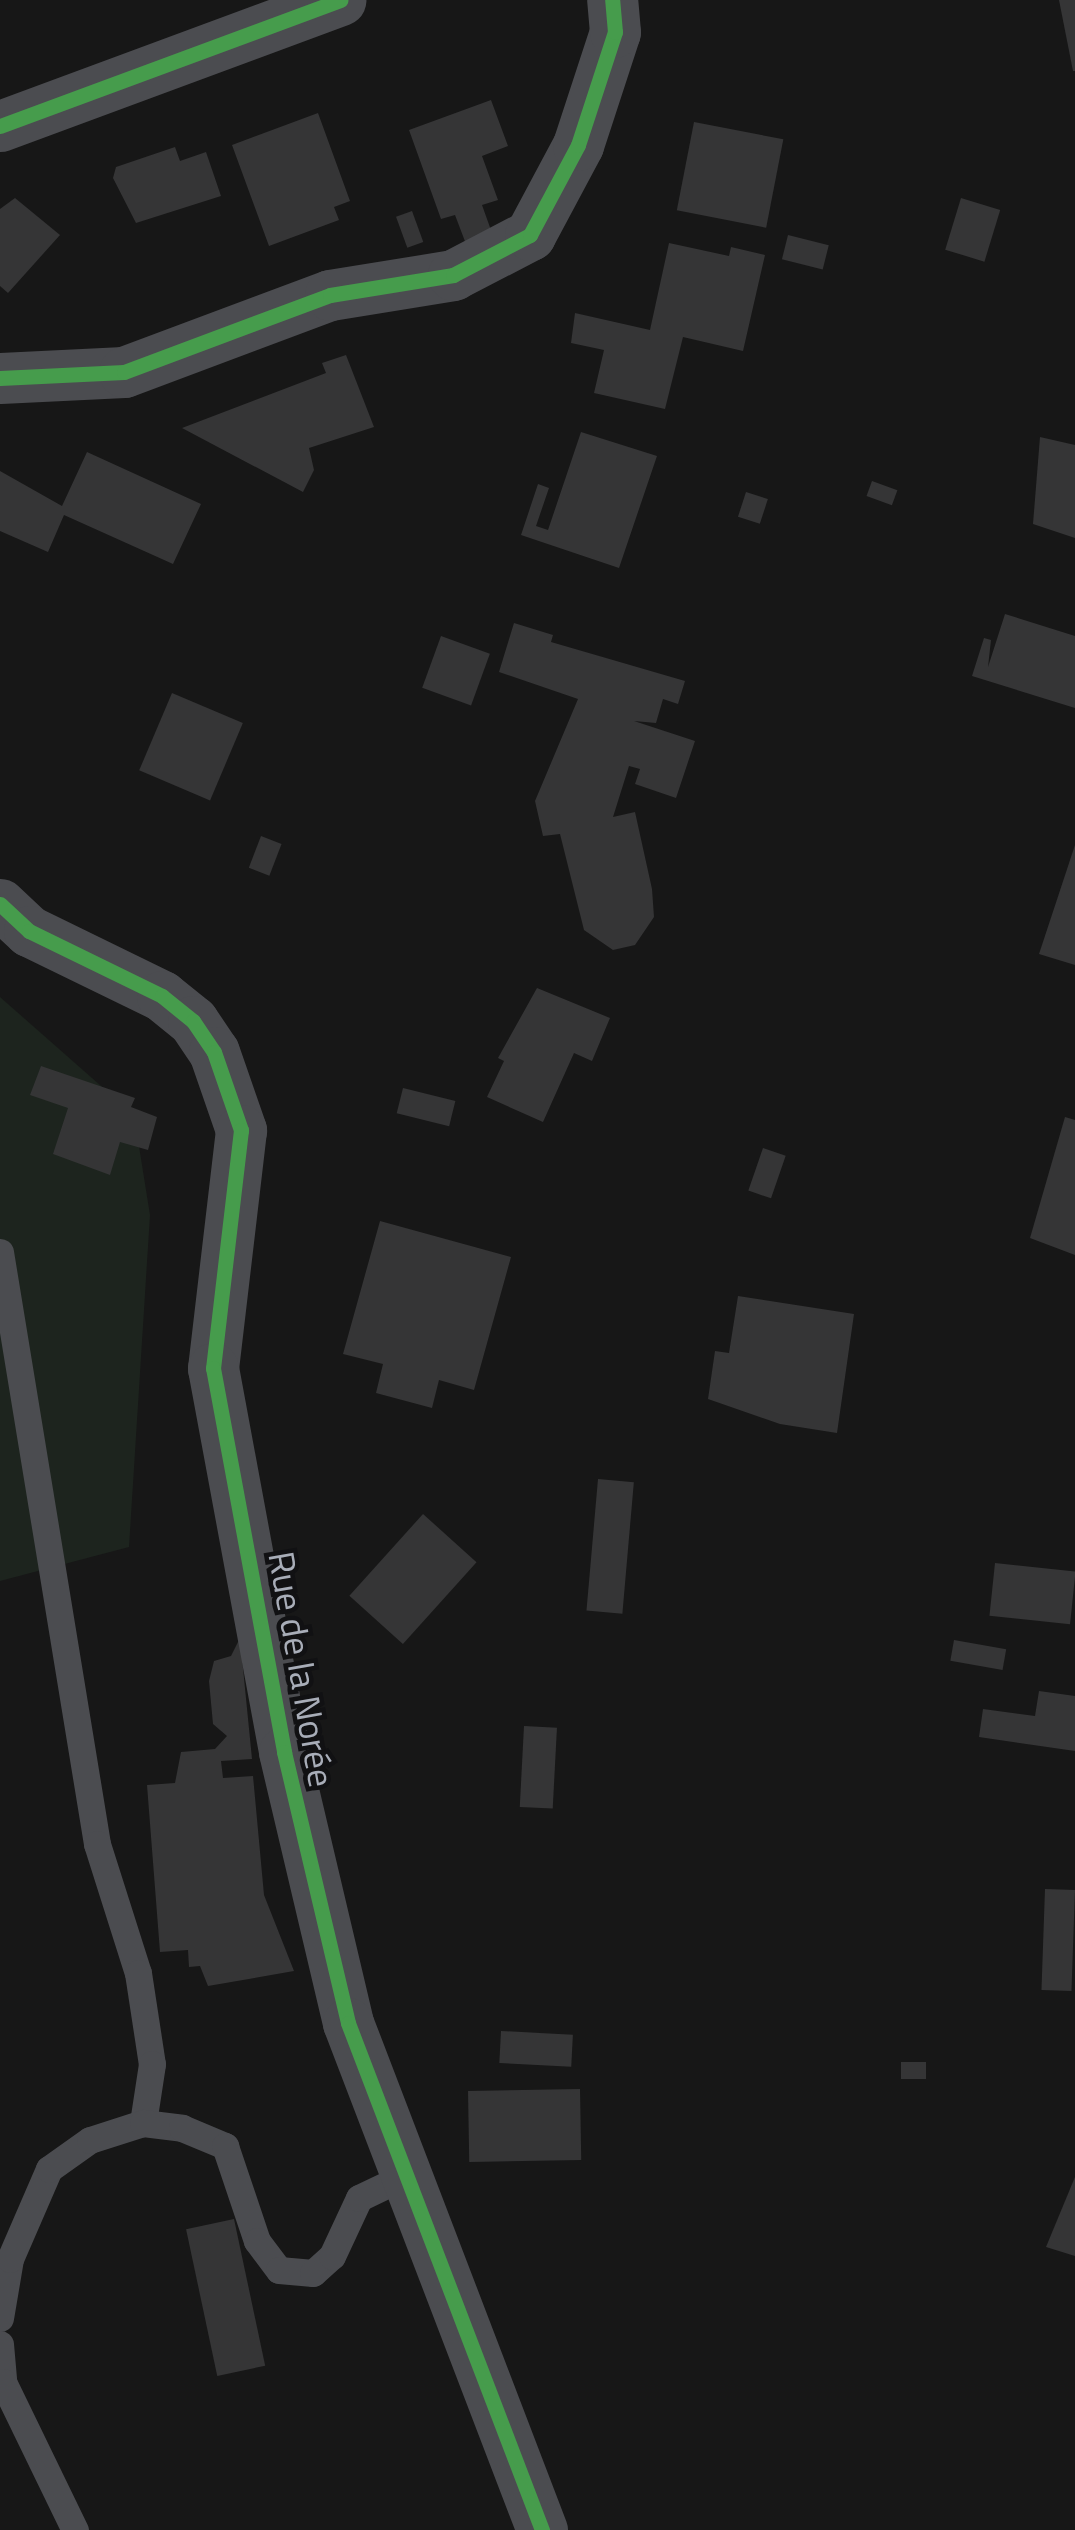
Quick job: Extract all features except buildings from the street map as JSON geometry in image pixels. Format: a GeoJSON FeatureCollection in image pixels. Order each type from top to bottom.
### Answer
{"type":"FeatureCollection","features":[{"type":"Feature","properties":{"kind":"street"},"geometry":{"type":"LineString","coordinates":[[0,125],[340,0]]}},
{"type":"Feature","properties":{"kind":"street"},"geometry":{"type":"LineString","coordinates":[[0,378],[124,372],[330,296],[453,275],[530,235],[578,145],[615,32],[612,0]]}},
{"type":"Feature","properties":{"kind":"street","name":"Rue de la Norée"},"geometry":{"type":"LineString","coordinates":[[0,904],[29,931],[162,997],[193,1021],[214,1052],[241,1130],[213,1368],[284,1752],[348,2023],[542,2530]]}},
{"type":"Feature","properties":{"kind":"lane"},"geometry":{"type":"LineString","coordinates":[[0,1252],[97,1844],[138,1973],[152,2063],[143,2123]]}},
{"type":"Feature","properties":{"kind":"lane"},"geometry":{"type":"LineString","coordinates":[[0,2318],[10,2259],[49,2169],[90,2140],[143,2123],[225,2146],[257,2241],[279,2270],[313,2273],[332,2256],[359,2198],[406,2174]]}},
{"type":"Feature","properties":{"kind":"lane"},"geometry":{"type":"LineString","coordinates":[[0,2344],[3,2382],[75,2530]]}},
{"type":"Feature","properties":{"kind":"shaded area"},"geometry":{"type":"Polygon","coordinates":[[[0,997],[134,1115],[150,1215],[129,1547],[0,1581],[0,997]]]}},
{"type":"Feature","properties":{"kind":"cycle path"},"geometry":{"type":"LineString","coordinates":[[0,126],[340,0]]}},
{"type":"Feature","properties":{"kind":"cycle path"},"geometry":{"type":"LineString","coordinates":[[0,378],[124,372],[330,295],[453,275],[530,235],[578,145],[615,32],[612,0]]}},
{"type":"Feature","properties":{"kind":"cycle path"},"geometry":{"type":"LineString","coordinates":[[0,904],[29,931],[162,996],[193,1021],[214,1052],[241,1130],[213,1368],[284,1752],[348,2023],[542,2530]]}}]}
